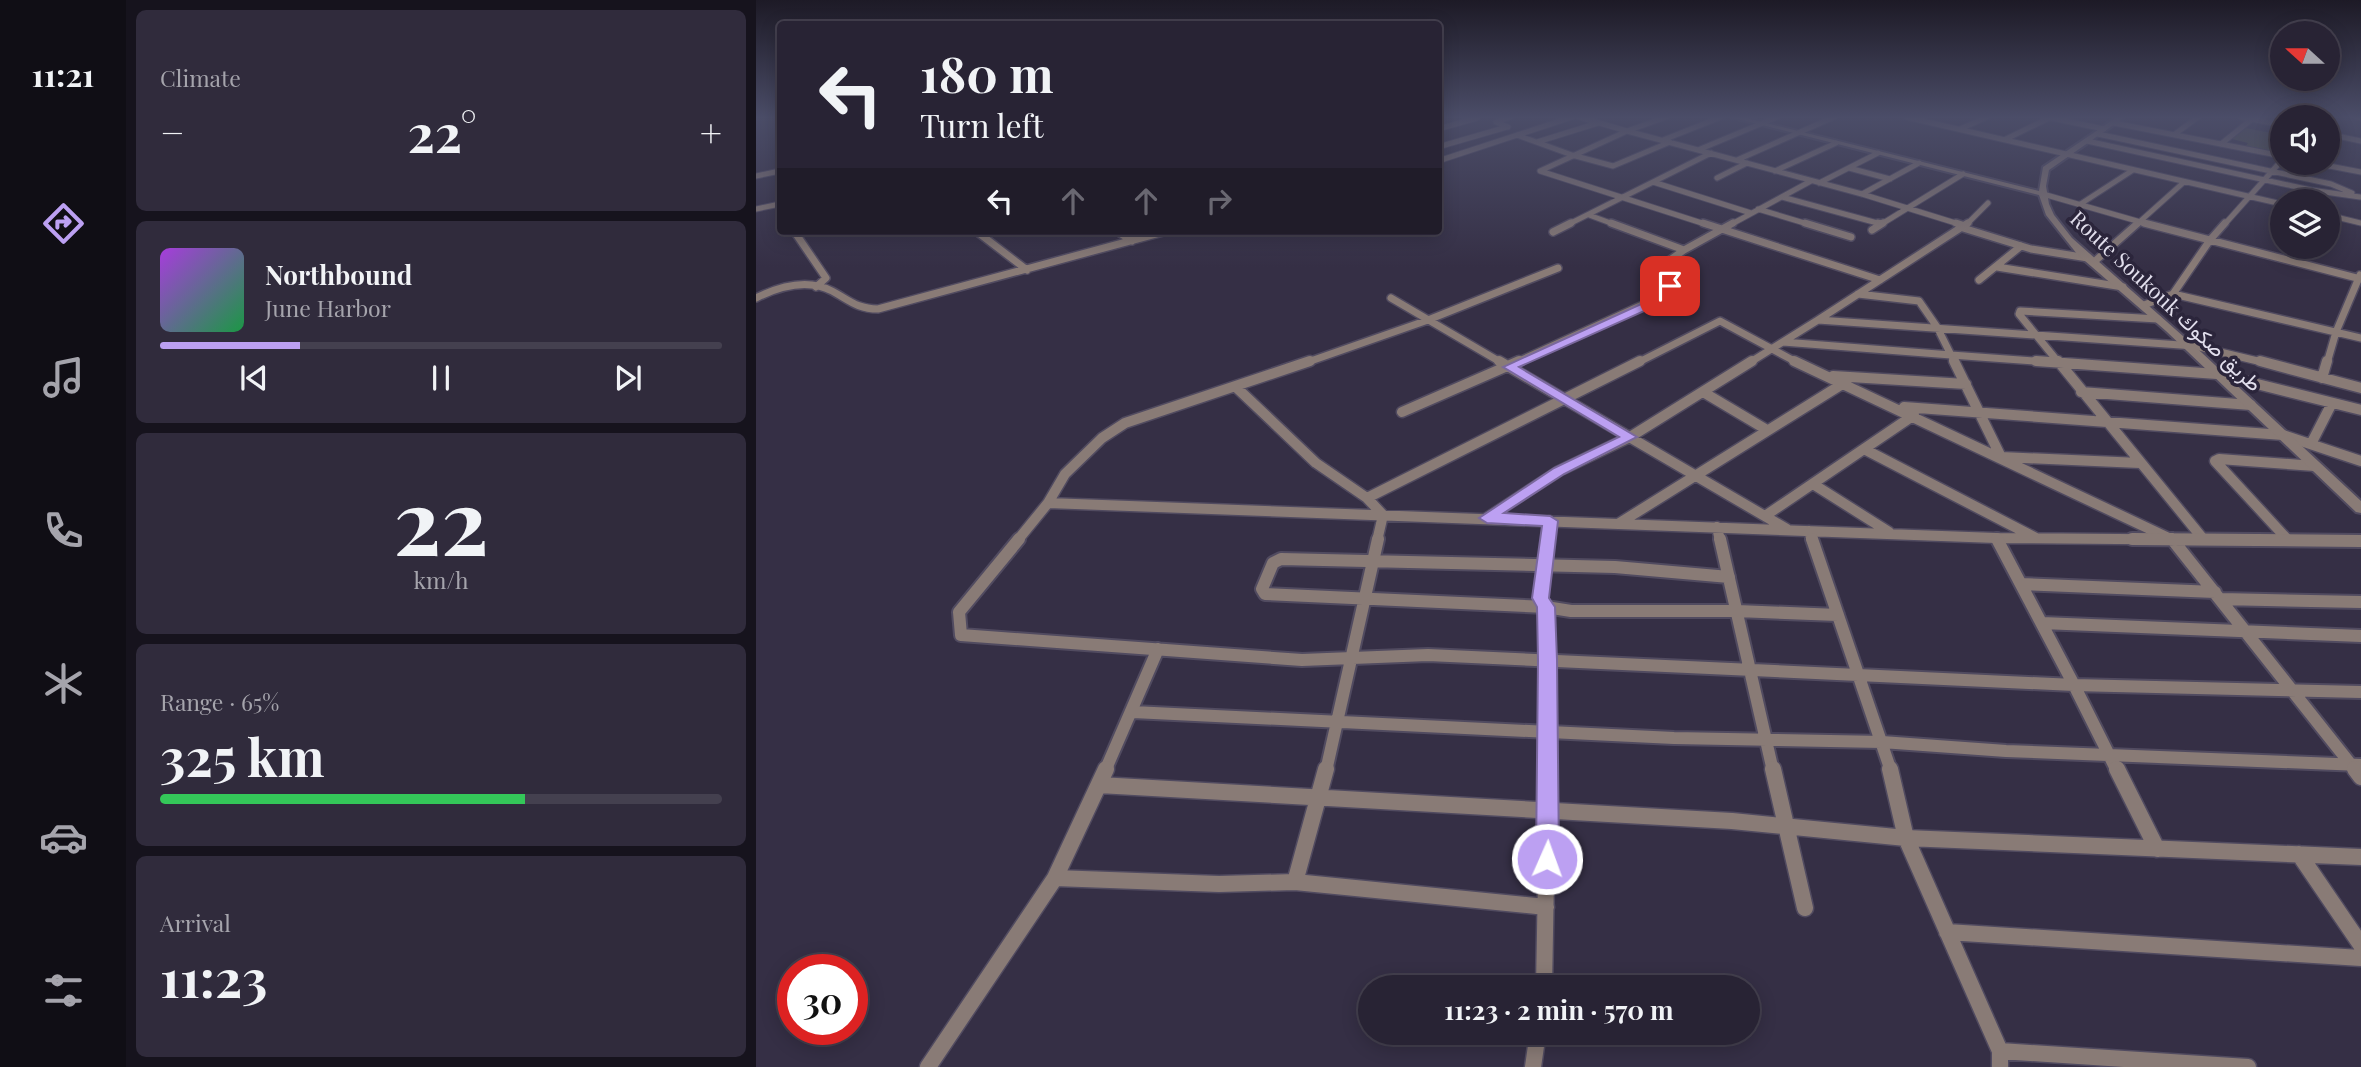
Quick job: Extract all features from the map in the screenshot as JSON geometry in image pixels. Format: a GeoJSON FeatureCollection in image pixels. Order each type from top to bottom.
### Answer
{"type":"FeatureCollection","features":[{"type":"Feature","properties":{"kind":"street"},"geometry":{"type":"LineString","coordinates":[[1548,167],[1540,171],[1880,280]]}},
{"type":"Feature","properties":{"kind":"street"},"geometry":{"type":"LineString","coordinates":[[1553,232],[1684,167]]}},
{"type":"Feature","properties":{"kind":"street"},"geometry":{"type":"LineString","coordinates":[[1717,178],[1739,167]]}},
{"type":"Feature","properties":{"kind":"street"},"geometry":{"type":"LineString","coordinates":[[1760,167],[1861,194],[2021,246],[2091,260],[2140,222],[2184,182]]}},
{"type":"Feature","properties":{"kind":"street"},"geometry":{"type":"LineString","coordinates":[[1775,171],[1784,167]]}},
{"type":"Feature","properties":{"kind":"street"},"geometry":{"type":"LineString","coordinates":[[1861,194],[1912,167]]}},
{"type":"Feature","properties":{"kind":"street"},"geometry":{"type":"LineString","coordinates":[[1934,167],[2360,277],[2336,332],[2322,378]]}},
{"type":"Feature","properties":{"kind":"street","name":"Route Soukouk طريق صكوك"},"geometry":{"type":"LineString","coordinates":[[2049,167],[2043,177],[2043,194],[2054,220],[2091,260],[2144,305],[2361,509]]}},
{"type":"Feature","properties":{"kind":"street"},"geometry":{"type":"LineString","coordinates":[[2120,167],[2270,201]]}},
{"type":"Feature","properties":{"kind":"street"},"geometry":{"type":"LineString","coordinates":[[2203,167],[2361,197]]}},
{"type":"Feature","properties":{"kind":"street"},"geometry":{"type":"LineString","coordinates":[[1402,412],[1656,301],[1671,292],[1661,274],[1662,265],[1684,250],[1782,197],[1849,168],[1889,180]]}},
{"type":"Feature","properties":{"kind":"street"},"geometry":{"type":"LineString","coordinates":[[2340,168],[2358,172]]}},
{"type":"Feature","properties":{"kind":"street"},"geometry":{"type":"LineString","coordinates":[[2079,205],[2133,170]]}},
{"type":"Feature","properties":{"kind":"street"},"geometry":{"type":"LineString","coordinates":[[756,176],[777,172]]}},
{"type":"Feature","properties":{"kind":"street"},"geometry":{"type":"LineString","coordinates":[[2144,305],[2173,293],[2210,240],[2270,172]]}},
{"type":"Feature","properties":{"kind":"street"},"geometry":{"type":"LineString","coordinates":[[1872,230],[1963,174]]}},
{"type":"Feature","properties":{"kind":"street"},"geometry":{"type":"LineString","coordinates":[[2289,175],[2331,184],[2361,197]]}},
{"type":"Feature","properties":{"kind":"street"},"geometry":{"type":"LineString","coordinates":[[1653,183],[1851,237]]}},
{"type":"Feature","properties":{"kind":"street"},"geometry":{"type":"LineString","coordinates":[[1782,197],[1881,224]]}},
{"type":"Feature","properties":{"kind":"street"},"geometry":{"type":"LineString","coordinates":[[1487,518],[1559,471],[1630,437],[1771,350],[1964,227],[1988,203]]}},
{"type":"Feature","properties":{"kind":"street"},"geometry":{"type":"LineString","coordinates":[[756,209],[777,204]]}},
{"type":"Feature","properties":{"kind":"street"},"geometry":{"type":"LineString","coordinates":[[1590,215],[1684,250]]}},
{"type":"Feature","properties":{"kind":"street"},"geometry":{"type":"LineString","coordinates":[[2340,218],[2361,223]]}},
{"type":"Feature","properties":{"kind":"street"},"geometry":{"type":"LineString","coordinates":[[797,235],[826,278],[816,287]]}},
{"type":"Feature","properties":{"kind":"street"},"geometry":{"type":"LineString","coordinates":[[981,235],[1027,270]]}},
{"type":"Feature","properties":{"kind":"street"},"geometry":{"type":"LineString","coordinates":[[1123,235],[1132,241]]}},
{"type":"Feature","properties":{"kind":"street"},"geometry":{"type":"LineString","coordinates":[[756,299],[791,285],[816,287],[825,288],[852,307],[878,309],[1153,235]]}},
{"type":"Feature","properties":{"kind":"street"},"geometry":{"type":"LineString","coordinates":[[1979,280],[2021,246]]}},
{"type":"Feature","properties":{"kind":"street"},"geometry":{"type":"LineString","coordinates":[[1997,267],[2123,287]]}},
{"type":"Feature","properties":{"kind":"street"},"geometry":{"type":"LineString","coordinates":[[1558,268],[1428,320],[1236,387],[1125,422],[1102,438],[1065,474],[1048,503],[959,612],[961,635],[1302,660],[1428,655],[2074,685],[2361,692]]}},
{"type":"Feature","properties":{"kind":"street"},"geometry":{"type":"LineString","coordinates":[[2173,293],[2361,338]]}},
{"type":"Feature","properties":{"kind":"street"},"geometry":{"type":"LineString","coordinates":[[1858,294],[1919,301],[1937,327],[2001,457]]}},
{"type":"Feature","properties":{"kind":"street"},"geometry":{"type":"LineString","coordinates":[[1391,298],[1789,530]]}},
{"type":"Feature","properties":{"kind":"street"},"geometry":{"type":"LineString","coordinates":[[2158,319],[2020,310],[2019,314],[2204,540]]}},
{"type":"Feature","properties":{"kind":"street"},"geometry":{"type":"LineString","coordinates":[[1818,320],[2033,333],[2186,346],[2222,351],[2361,388]]}},
{"type":"Feature","properties":{"kind":"street"},"geometry":{"type":"LineString","coordinates":[[1367,498],[1720,321],[1771,350],[1895,406],[2174,540],[2356,765],[2361,777]]}},
{"type":"Feature","properties":{"kind":"street"},"geometry":{"type":"LineString","coordinates":[[1783,342],[2217,374],[2361,410]]}},
{"type":"Feature","properties":{"kind":"street"},"geometry":{"type":"LineString","coordinates":[[1826,375],[1966,384]]}},
{"type":"Feature","properties":{"kind":"street"},"geometry":{"type":"LineString","coordinates":[[1618,524],[1844,383]]}},
{"type":"Feature","properties":{"kind":"street"},"geometry":{"type":"LineString","coordinates":[[2311,444],[2337,404],[2345,384]]}},
{"type":"Feature","properties":{"kind":"street"},"geometry":{"type":"LineString","coordinates":[[1236,387],[1316,463],[1367,498],[1383,515]]}},
{"type":"Feature","properties":{"kind":"street"},"geometry":{"type":"LineString","coordinates":[[1703,392],[1767,430]]}},
{"type":"Feature","properties":{"kind":"street"},"geometry":{"type":"LineString","coordinates":[[2081,392],[2251,405]]}},
{"type":"Feature","properties":{"kind":"street"},"geometry":{"type":"LineString","coordinates":[[1895,406],[2283,435],[2361,461]]}},
{"type":"Feature","properties":{"kind":"street"},"geometry":{"type":"LineString","coordinates":[[1765,516],[1914,415]]}},
{"type":"Feature","properties":{"kind":"street"},"geometry":{"type":"LineString","coordinates":[[1864,449],[2039,539]]}},
{"type":"Feature","properties":{"kind":"street"},"geometry":{"type":"LineString","coordinates":[[2001,457],[2140,463]]}},
{"type":"Feature","properties":{"kind":"street"},"geometry":{"type":"LineString","coordinates":[[2288,540],[2215,461],[2219,459],[2315,466]]}},
{"type":"Feature","properties":{"kind":"street"},"geometry":{"type":"LineString","coordinates":[[1813,484],[1891,534]]}},
{"type":"Feature","properties":{"kind":"street"},"geometry":{"type":"LineString","coordinates":[[1048,503],[1996,538],[2361,541]]}},
{"type":"Feature","properties":{"kind":"street"},"geometry":{"type":"LineString","coordinates":[[1295,882],[1320,799],[1383,515]]}},
{"type":"Feature","properties":{"kind":"street"},"geometry":{"type":"LineString","coordinates":[[1544,975],[1549,811],[1546,607],[1541,598],[1550,521]]}},
{"type":"Feature","properties":{"kind":"street"},"geometry":{"type":"LineString","coordinates":[[1717,527],[1805,908]]}},
{"type":"Feature","properties":{"kind":"street"},"geometry":{"type":"LineString","coordinates":[[1809,531],[1882,742],[1893,777],[1906,838],[2000,1059],[2248,1067]]}},
{"type":"Feature","properties":{"kind":"street"},"geometry":{"type":"LineString","coordinates":[[1996,538],[2157,849]]}},
{"type":"Feature","properties":{"kind":"street"},"geometry":{"type":"LineString","coordinates":[[1729,577],[1615,567],[1276,560],[1262,592],[1546,607],[1571,611],[1737,611],[1838,615]]}},
{"type":"Feature","properties":{"kind":"street"},"geometry":{"type":"LineString","coordinates":[[2021,584],[2361,602]]}},
{"type":"Feature","properties":{"kind":"street"},"geometry":{"type":"LineString","coordinates":[[2042,623],[2246,629],[2361,636]]}},
{"type":"Feature","properties":{"kind":"street"},"geometry":{"type":"LineString","coordinates":[[928,1067],[1055,878],[1133,712],[1158,649]]}},
{"type":"Feature","properties":{"kind":"street"},"geometry":{"type":"LineString","coordinates":[[1133,712],[1674,737],[1882,742],[2006,751],[2356,765]]}},
{"type":"Feature","properties":{"kind":"street"},"geometry":{"type":"LineString","coordinates":[[1099,785],[1788,826],[1906,838],[2361,856]]}},
{"type":"Feature","properties":{"kind":"street"},"geometry":{"type":"LineString","coordinates":[[2299,854],[2361,945]]}},
{"type":"Feature","properties":{"kind":"street"},"geometry":{"type":"LineString","coordinates":[[1055,878],[1219,884],[1295,882],[1546,907]]}},
{"type":"Feature","properties":{"kind":"street"},"geometry":{"type":"LineString","coordinates":[[1947,932],[2361,958]]}},
{"type":"Feature","properties":{"kind":"street"},"geometry":{"type":"LineString","coordinates":[[1533,1067],[1536,1045]]}},
{"type":"Feature","properties":{"kind":"route"},"geometry":{"type":"LineString","coordinates":[[1547,859],[1549,811],[1546,607],[1541,598],[1550,521],[1487,518],[1559,471],[1630,437],[1509,367],[1656,301],[1671,292],[1670,286]]}}]}
